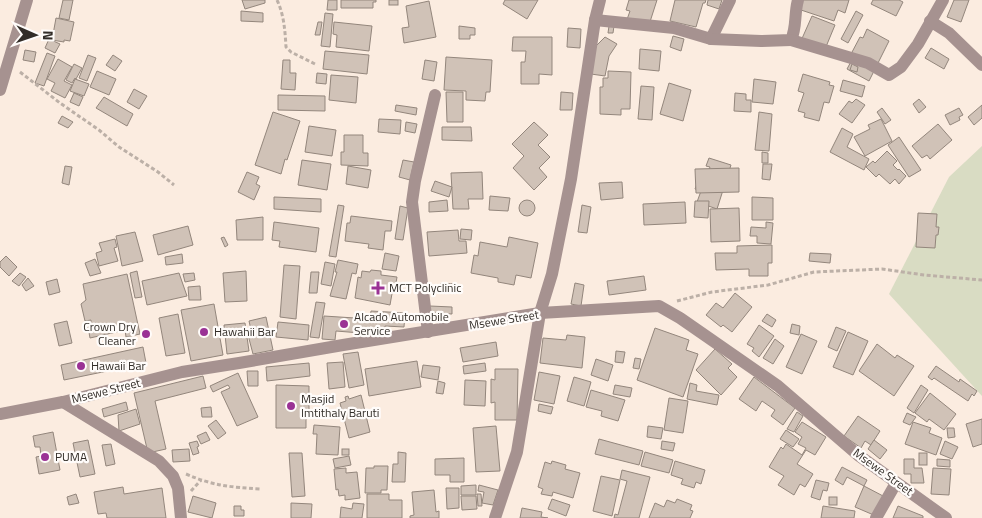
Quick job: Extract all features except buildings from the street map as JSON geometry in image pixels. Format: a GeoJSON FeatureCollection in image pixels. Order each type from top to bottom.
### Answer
{"type":"FeatureCollection","features":[{"type":"Feature","properties":{"kind":"street"},"geometry":{"type":"LineString","coordinates":[[0,90],[27,0]]}},
{"type":"Feature","properties":{"kind":"street"},"geometry":{"type":"LineString","coordinates":[[496,518],[517,452],[540,313],[552,274],[571,179],[595,20],[600,0]]}},
{"type":"Feature","properties":{"kind":"street"},"geometry":{"type":"LineString","coordinates":[[710,39],[730,0]]}},
{"type":"Feature","properties":{"kind":"street"},"geometry":{"type":"LineString","coordinates":[[791,40],[795,31],[798,0]]}},
{"type":"Feature","properties":{"kind":"street"},"geometry":{"type":"LineString","coordinates":[[595,20],[674,28],[710,39],[791,40],[868,63],[889,75],[901,67],[918,44],[943,0]]}},
{"type":"Feature","properties":{"kind":"street"},"geometry":{"type":"LineString","coordinates":[[930,21],[949,33],[982,65]]}},
{"type":"Feature","properties":{"kind":"street"},"geometry":{"type":"LineString","coordinates":[[428,332],[412,202],[435,95]]}},
{"type":"Feature","properties":{"kind":"street","name":"Msewe Street"},"geometry":{"type":"LineString","coordinates":[[0,414],[63,402],[182,372],[540,313],[659,306],[680,318],[778,386],[858,455],[946,518]]}},
{"type":"Feature","properties":{"kind":"street"},"geometry":{"type":"LineString","coordinates":[[63,402],[164,466],[173,476],[178,488],[181,518]]}},
{"type":"Feature","properties":{"kind":"street"},"geometry":{"type":"LineString","coordinates":[[876,518],[896,482]]}},
{"type":"Feature","properties":{"kind":"path"},"geometry":{"type":"LineString","coordinates":[[277,0],[284,20],[286,47],[291,52],[316,66]]}},
{"type":"Feature","properties":{"kind":"path"},"geometry":{"type":"LineString","coordinates":[[8,62],[119,147],[158,172],[174,185]]}},
{"type":"Feature","properties":{"kind":"path"},"geometry":{"type":"LineString","coordinates":[[659,306],[712,292],[768,285],[814,272],[882,269],[982,280]]}},
{"type":"Feature","properties":{"kind":"path"},"geometry":{"type":"LineString","coordinates":[[185,473],[204,482],[222,487],[260,489]]}},
{"type":"Feature","properties":{"kind":"green space"},"geometry":{"type":"Polygon","coordinates":[[[982,146],[982,396],[889,294],[949,177],[982,146]]]}},
{"type":"Feature","properties":{"kind":"place","name":"MCT Polyclinic"},"geometry":{"type":"Point","coordinates":[378,288]}},
{"type":"Feature","properties":{"kind":"place","name":"Alcado Automobile Service"},"geometry":{"type":"Point","coordinates":[344,324]}},
{"type":"Feature","properties":{"kind":"place","name":"Hawahii Bar"},"geometry":{"type":"Point","coordinates":[204,332]}},
{"type":"Feature","properties":{"kind":"place","name":"Crown Dry Cleaner"},"geometry":{"type":"Point","coordinates":[146,334]}},
{"type":"Feature","properties":{"kind":"place","name":"Hawaii Bar"},"geometry":{"type":"Point","coordinates":[81,366]}},
{"type":"Feature","properties":{"kind":"place","name":"Masjid Imtithaly Baruti"},"geometry":{"type":"Point","coordinates":[291,406]}},
{"type":"Feature","properties":{"kind":"place","name":"PUMA"},"geometry":{"type":"Point","coordinates":[45,457]}}]}
